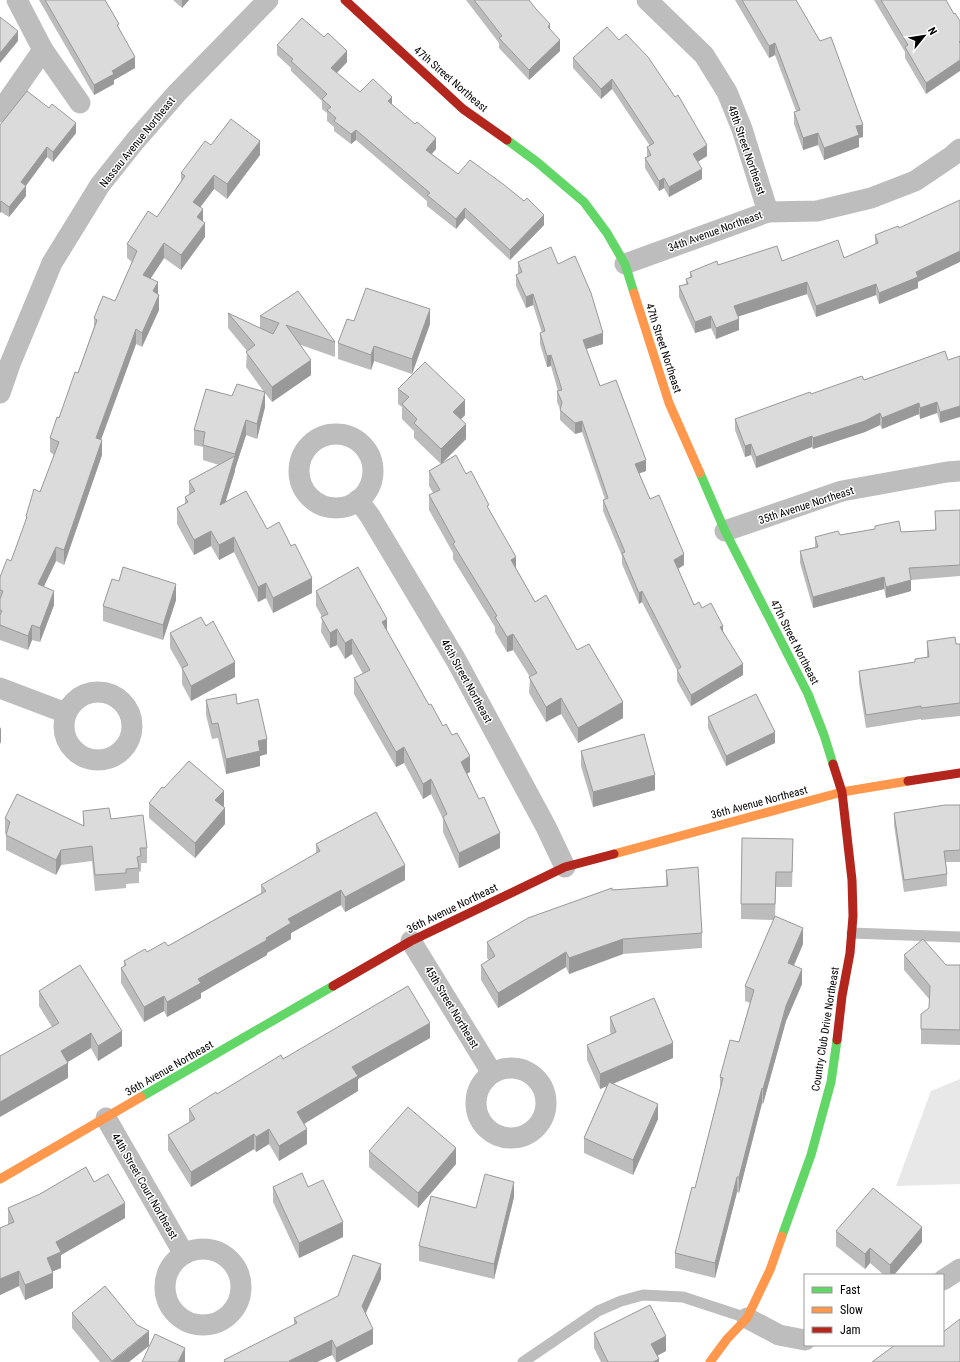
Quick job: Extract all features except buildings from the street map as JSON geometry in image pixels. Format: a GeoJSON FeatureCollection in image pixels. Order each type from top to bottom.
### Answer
{"type":"FeatureCollection","features":[{"type":"Feature","properties":{"kind":"street"},"geometry":{"type":"LineString","coordinates":[[17,0],[43,50],[80,103]]}},
{"type":"Feature","properties":{"kind":"street","name":"Nassau Avenue Northeast"},"geometry":{"type":"LineString","coordinates":[[0,394],[10,364],[52,263],[100,186],[134,141],[177,93],[268,0]]}},
{"type":"Feature","properties":{"kind":"street","name":"47th Street Northeast"},"geometry":{"type":"LineString","coordinates":[[345,0],[463,109],[537,162],[584,202],[607,233],[625,264],[669,403],[725,531],[808,694],[824,736],[842,792]]}},
{"type":"Feature","properties":{"kind":"street","name":"48th Street Northeast"},"geometry":{"type":"LineString","coordinates":[[647,0],[704,55],[727,92],[742,129],[768,212]]}},
{"type":"Feature","properties":{"kind":"street"},"geometry":{"type":"LineString","coordinates":[[0,112],[43,50]]}},
{"type":"Feature","properties":{"kind":"street","name":"34th Avenue Northeast"},"geometry":{"type":"LineString","coordinates":[[625,264],[768,212],[817,211],[871,198],[915,181],[960,149]]}},
{"type":"Feature","properties":{"kind":"street","name":"35th Avenue Northeast"},"geometry":{"type":"LineString","coordinates":[[725,531],[842,491],[960,471]]}},
{"type":"Feature","properties":{"kind":"street","name":"46th Street Northeast"},"geometry":{"type":"LineString","coordinates":[[358,500],[370,516],[456,660],[546,827],[565,867]]}},
{"type":"Feature","properties":{"kind":"street"},"geometry":{"type":"LineString","coordinates":[[0,688],[66,713]]}},
{"type":"Feature","properties":{"kind":"street","name":"36th Avenue Northeast"},"geometry":{"type":"LineString","coordinates":[[0,1179],[411,941],[565,867],[842,792],[960,773]]}},
{"type":"Feature","properties":{"kind":"street","name":"Country Club Drive Northeast"},"geometry":{"type":"LineString","coordinates":[[710,1362],[747,1318],[770,1270],[811,1155],[831,1082],[842,996],[850,953],[853,916],[852,880],[842,792]]}},
{"type":"Feature","properties":{"kind":"street","name":"45th Street Northeast"},"geometry":{"type":"LineString","coordinates":[[411,941],[492,1072]]}},
{"type":"Feature","properties":{"kind":"street","name":"44th Street Court Northeast"},"geometry":{"type":"LineString","coordinates":[[106,1118],[184,1254]]}},
{"type":"Feature","properties":{"kind":"street"},"geometry":{"type":"LineString","coordinates":[[944,1279],[960,1269]]}},
{"type":"Feature","properties":{"kind":"street"},"geometry":{"type":"LineString","coordinates":[[747,1318],[779,1335],[804,1340]]}},
{"type":"Feature","properties":{"kind":"lane"},"geometry":{"type":"LineString","coordinates":[[852,933],[960,936]]}},
{"type":"Feature","properties":{"kind":"lane"},"geometry":{"type":"LineString","coordinates":[[523,1362],[598,1311],[622,1301],[643,1295],[683,1298],[747,1318]]}},
{"type":"Feature","properties":{"kind":"shaded area"},"geometry":{"type":"Polygon","coordinates":[[[960,1079],[960,1184],[896,1186],[931,1091],[960,1079]]]}},
{"type":"Feature","properties":{"kind":"traffic: fast"},"geometry":{"type":"LineString","coordinates":[[507,140],[537,162],[584,202],[607,233],[625,264],[634,293]]}},
{"type":"Feature","properties":{"kind":"traffic: fast"},"geometry":{"type":"LineString","coordinates":[[700,473],[725,531],[808,694],[824,735],[833,764]]}},
{"type":"Feature","properties":{"kind":"traffic: fast"},"geometry":{"type":"LineString","coordinates":[[141,1097],[333,986]]}},
{"type":"Feature","properties":{"kind":"traffic: fast"},"geometry":{"type":"LineString","coordinates":[[782,1236],[811,1155],[831,1082],[837,1040]]}},
{"type":"Feature","properties":{"kind":"traffic: slow"},"geometry":{"type":"LineString","coordinates":[[634,293],[669,403],[700,473]]}},
{"type":"Feature","properties":{"kind":"traffic: slow"},"geometry":{"type":"LineString","coordinates":[[614,854],[842,792],[908,781]]}},
{"type":"Feature","properties":{"kind":"traffic: slow"},"geometry":{"type":"LineString","coordinates":[[0,1179],[141,1097]]}},
{"type":"Feature","properties":{"kind":"traffic: slow"},"geometry":{"type":"LineString","coordinates":[[710,1362],[727,1339],[747,1318],[770,1270],[782,1236]]}},
{"type":"Feature","properties":{"kind":"traffic: jam"},"geometry":{"type":"LineString","coordinates":[[345,0],[463,109],[507,140]]}},
{"type":"Feature","properties":{"kind":"traffic: jam"},"geometry":{"type":"LineString","coordinates":[[833,764],[842,792],[852,880],[853,916],[850,953],[842,996],[837,1040]]}},
{"type":"Feature","properties":{"kind":"traffic: jam"},"geometry":{"type":"LineString","coordinates":[[908,781],[960,773]]}},
{"type":"Feature","properties":{"kind":"traffic: jam"},"geometry":{"type":"LineString","coordinates":[[333,986],[411,941],[565,867],[614,854]]}}]}
